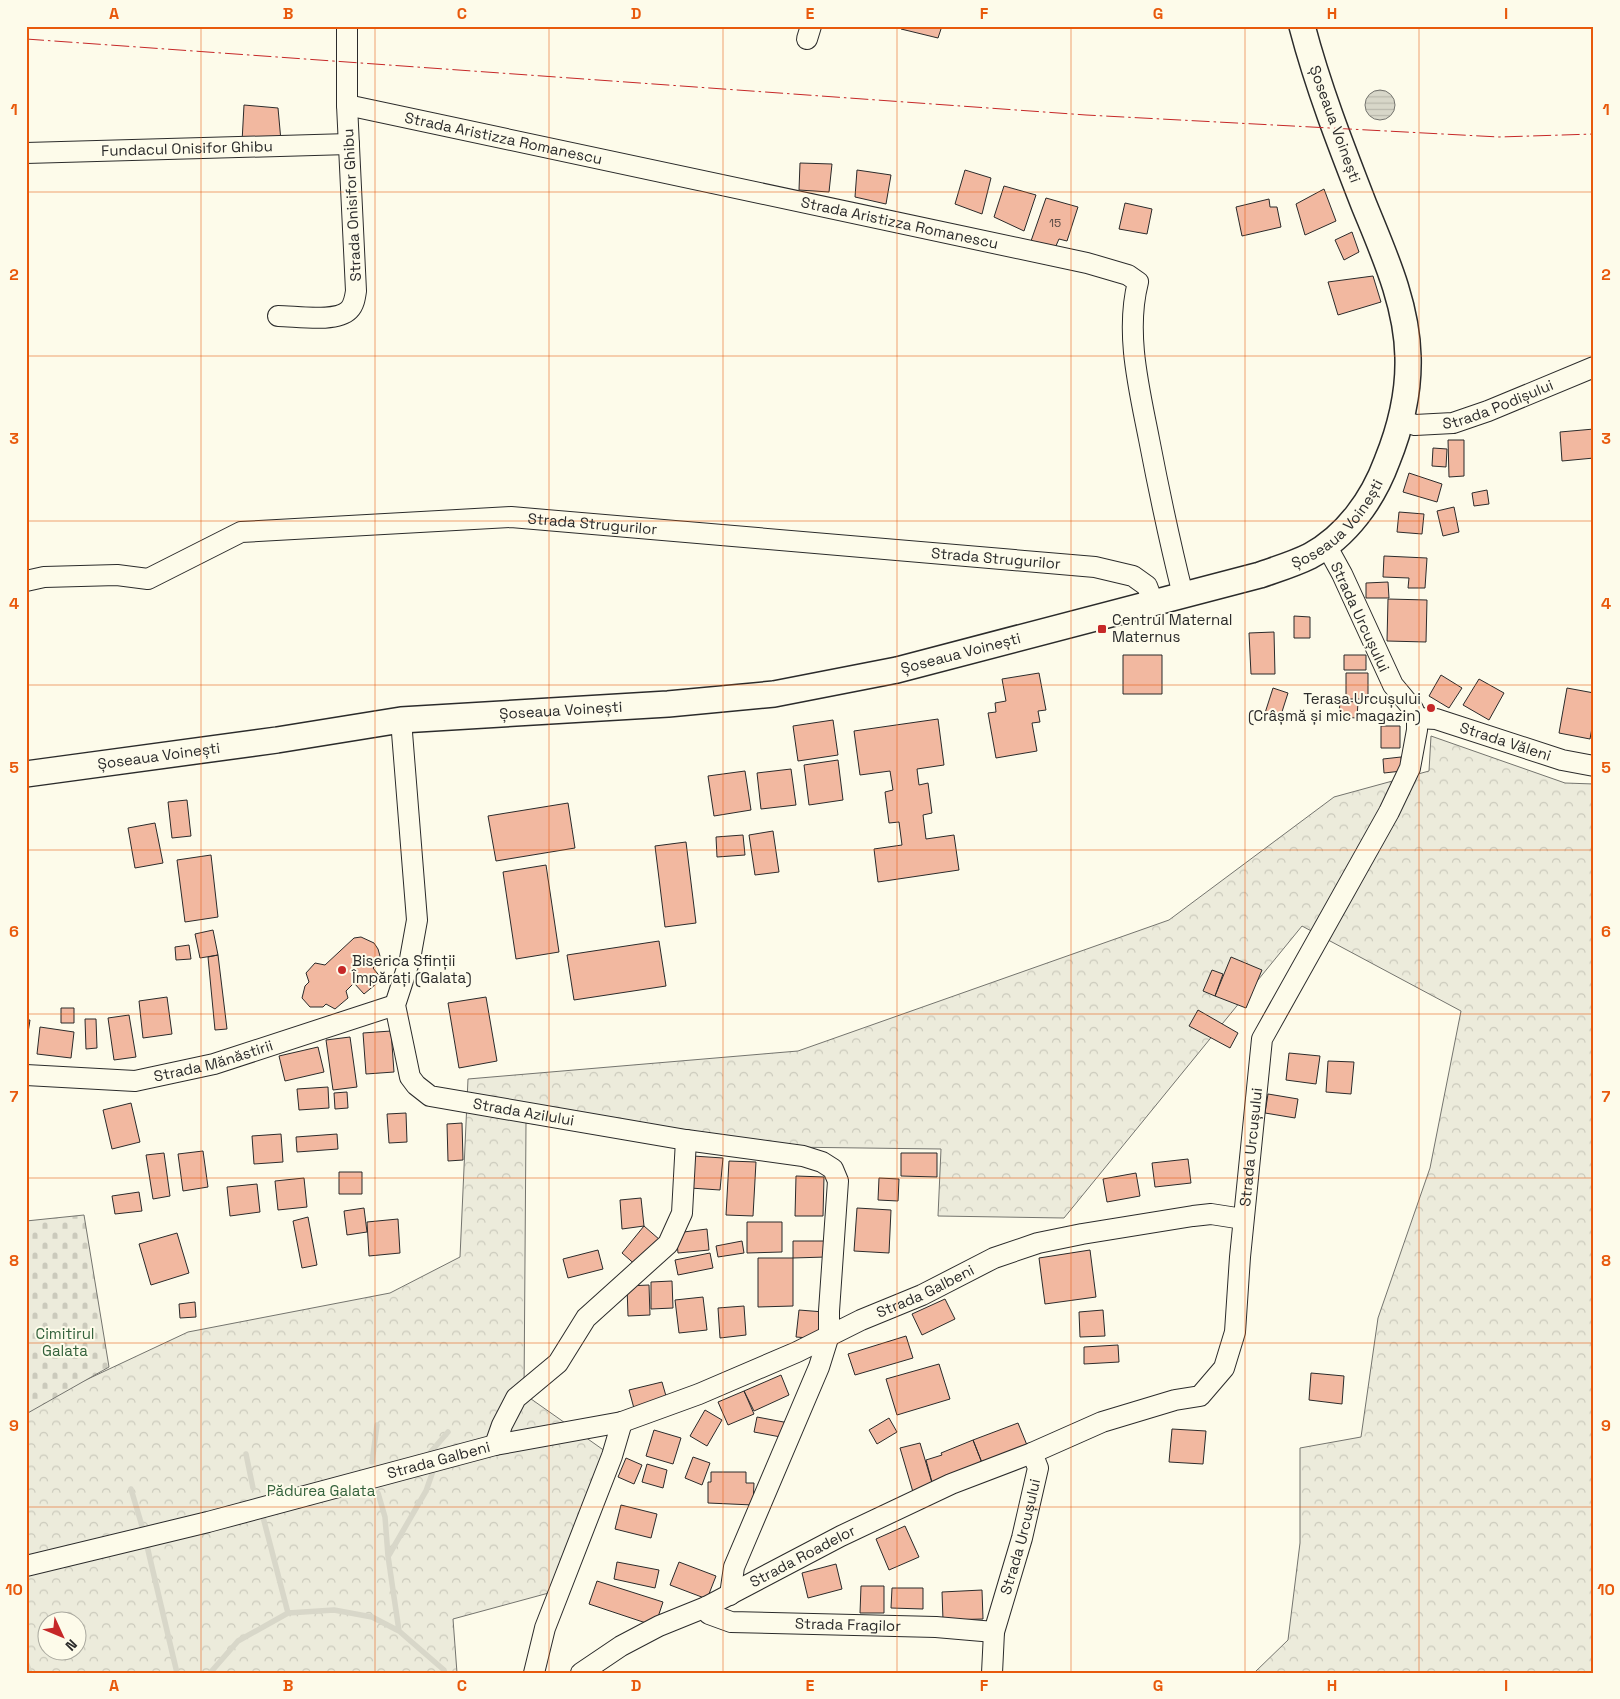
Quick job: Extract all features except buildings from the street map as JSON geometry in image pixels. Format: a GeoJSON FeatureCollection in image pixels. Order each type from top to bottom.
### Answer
{"type":"FeatureCollection","features":[{"type":"Feature","properties":{"kind":"main road","name":"Șoseaua Voinești"},"geometry":{"type":"LineString","coordinates":[[26,774],[277,740],[401,720],[668,704],[774,694],[897,670],[1260,574],[1312,555],[1326,545],[1354,519],[1372,496],[1393,446],[1400,420],[1406,387],[1408,358],[1405,325],[1388,265],[1318,80],[1302,26]]}},
{"type":"Feature","properties":{"kind":"street","name":"Strada Onisifor Ghibu"},"geometry":{"type":"LineString","coordinates":[[278,316],[332,318],[342,315],[350,309],[354,302],[356,291],[348,144],[347,26]]}},
{"type":"Feature","properties":{"kind":"street","name":"Strada Aristizza Romanescu"},"geometry":{"type":"LineString","coordinates":[[347,105],[1078,261],[1128,275],[1138,282],[1134,297],[1133,352],[1157,482],[1183,595]]}},
{"type":"Feature","properties":{"kind":"street","name":"Fundacul Onisifor Ghibu"},"geometry":{"type":"LineString","coordinates":[[26,153],[348,144]]}},
{"type":"Feature","properties":{"kind":"street","name":"Strada Podișului"},"geometry":{"type":"LineString","coordinates":[[1400,420],[1415,425],[1453,423],[1488,412],[1594,367]]}},
{"type":"Feature","properties":{"kind":"street","name":"Strada Strugurilor"},"geometry":{"type":"LineString","coordinates":[[26,581],[44,577],[117,575],[148,579],[241,532],[511,517],[1095,567],[1133,576],[1148,586],[1153,602]]}},
{"type":"Feature","properties":{"kind":"street","name":"Strada Urcușului"},"geometry":{"type":"LineString","coordinates":[[992,1673],[994,1632],[1022,1538],[1038,1468],[1032,1453],[1102,1422],[1175,1400],[1200,1396],[1224,1368],[1235,1332],[1243,1219],[1262,1039],[1389,812],[1410,768],[1417,730],[1417,718],[1393,685],[1342,574],[1326,545]]}},
{"type":"Feature","properties":{"kind":"street","name":"Strada Văleni"},"geometry":{"type":"LineString","coordinates":[[1417,718],[1436,719],[1562,760],[1594,766]]}},
{"type":"Feature","properties":{"kind":"street","name":"Strada Azilului"},"geometry":{"type":"LineString","coordinates":[[401,720],[417,920],[410,959],[395,1005],[410,1077],[416,1085],[430,1096],[686,1140],[803,1156],[822,1162],[833,1169],[838,1181],[829,1335]]}},
{"type":"Feature","properties":{"kind":"street","name":"Strada Mănăstirii"},"geometry":{"type":"LineString","coordinates":[[26,1075],[135,1081],[214,1064],[395,1005]]}},
{"type":"Feature","properties":{"kind":"street"},"geometry":{"type":"LineString","coordinates":[[495,1445],[502,1425],[516,1398],[558,1363],[586,1318],[668,1244],[682,1213],[686,1140]]}},
{"type":"Feature","properties":{"kind":"street","name":"Strada Galbeni"},"geometry":{"type":"LineString","coordinates":[[26,1566],[217,1520],[495,1445],[622,1422],[699,1394],[797,1352],[861,1320],[922,1295],[994,1258],[1038,1243],[1193,1216],[1211,1214],[1243,1219]]}},
{"type":"Feature","properties":{"kind":"street"},"geometry":{"type":"LineString","coordinates":[[730,1595],[734,1567],[819,1368],[829,1335]]}},
{"type":"Feature","properties":{"kind":"street"},"geometry":{"type":"LineString","coordinates":[[534,1673],[545,1628],[612,1456],[622,1422]]}},
{"type":"Feature","properties":{"kind":"street","name":"Strada Roadelor"},"geometry":{"type":"LineString","coordinates":[[581,1673],[628,1642],[659,1626],[706,1607],[849,1532],[951,1484],[1032,1453]]}},
{"type":"Feature","properties":{"kind":"street","name":"Strada Fragilor"},"geometry":{"type":"LineString","coordinates":[[706,1607],[709,1614],[731,1622],[936,1627],[994,1632]]}},
{"type":"Feature","properties":{"kind":"green space","name":"Pădurea Galata"},"geometry":{"type":"Polygon","coordinates":[[[1431,736],[1565,783],[1594,784],[1594,1673],[1254,1673],[1288,1640],[1300,1543],[1300,1448],[1361,1437],[1378,1318],[1430,1168],[1461,1011],[1302,926],[1064,1218],[938,1216],[941,1149],[784,1147],[711,1143],[526,1123],[524,1394],[612,1456],[556,1591],[453,1619],[457,1673],[26,1673],[26,1408],[188,1332],[390,1293],[460,1257],[468,1079],[798,1051],[1169,920],[1334,797],[1429,771],[1431,736]]]}},
{"type":"Feature","properties":{"kind":"green space","name":"Cimitirul Galata"},"geometry":{"type":"Polygon","coordinates":[[[84,1215],[109,1367],[26,1414],[26,1221],[84,1215]]]}},
{"type":"Feature","properties":{"kind":"shaded area"},"geometry":{"type":"Polygon","coordinates":[[[1380,90],[1391,94],[1395,105],[1391,116],[1380,120],[1369,116],[1365,105],[1369,94],[1380,90]]]}},
{"type":"Feature","properties":{"kind":"waterway"},"geometry":{"type":"LineString","coordinates":[[372,1462],[377,1425]]}},
{"type":"Feature","properties":{"kind":"waterway"},"geometry":{"type":"LineString","coordinates":[[429,1454],[448,1432]]}},
{"type":"Feature","properties":{"kind":"waterway"},"geometry":{"type":"LineString","coordinates":[[246,1454],[253,1488]]}},
{"type":"Feature","properties":{"kind":"waterway"},"geometry":{"type":"LineString","coordinates":[[389,1555],[426,1491],[433,1471]]}},
{"type":"Feature","properties":{"kind":"waterway"},"geometry":{"type":"LineString","coordinates":[[131,1489],[142,1526]]}},
{"type":"Feature","properties":{"kind":"waterway"},"geometry":{"type":"LineString","coordinates":[[378,1493],[385,1517],[388,1556],[399,1631],[444,1670],[445,1673]]}},
{"type":"Feature","properties":{"kind":"waterway"},"geometry":{"type":"LineString","coordinates":[[210,1673],[238,1641],[288,1613],[263,1517]]}},
{"type":"Feature","properties":{"kind":"waterway"},"geometry":{"type":"LineString","coordinates":[[147,1546],[177,1673]]}},
{"type":"Feature","properties":{"kind":"waterway"},"geometry":{"type":"LineString","coordinates":[[288,1613],[334,1610],[372,1617],[399,1631]]}},
{"type":"Feature","properties":{"kind":"waterway"},"geometry":{"type":"LineString","coordinates":[[26,1662],[30,1673]]}},
{"type":"Feature","properties":{"kind":"power"},"geometry":{"type":"LineString","coordinates":[[26,39],[1086,115],[1499,137],[1594,134]]}},
{"type":"Feature","properties":{"kind":"place","name":"Centrul Maternal Maternus"},"geometry":{"type":"Point","coordinates":[1102,629]}},
{"type":"Feature","properties":{"kind":"place","name":"Terasa Urcușului (Crâșmă și mic magazin)"},"geometry":{"type":"Point","coordinates":[1431,708]}},
{"type":"Feature","properties":{"kind":"place","name":"Biserica Sfinții Împărați (Galata)"},"geometry":{"type":"Point","coordinates":[342,970]}}]}
